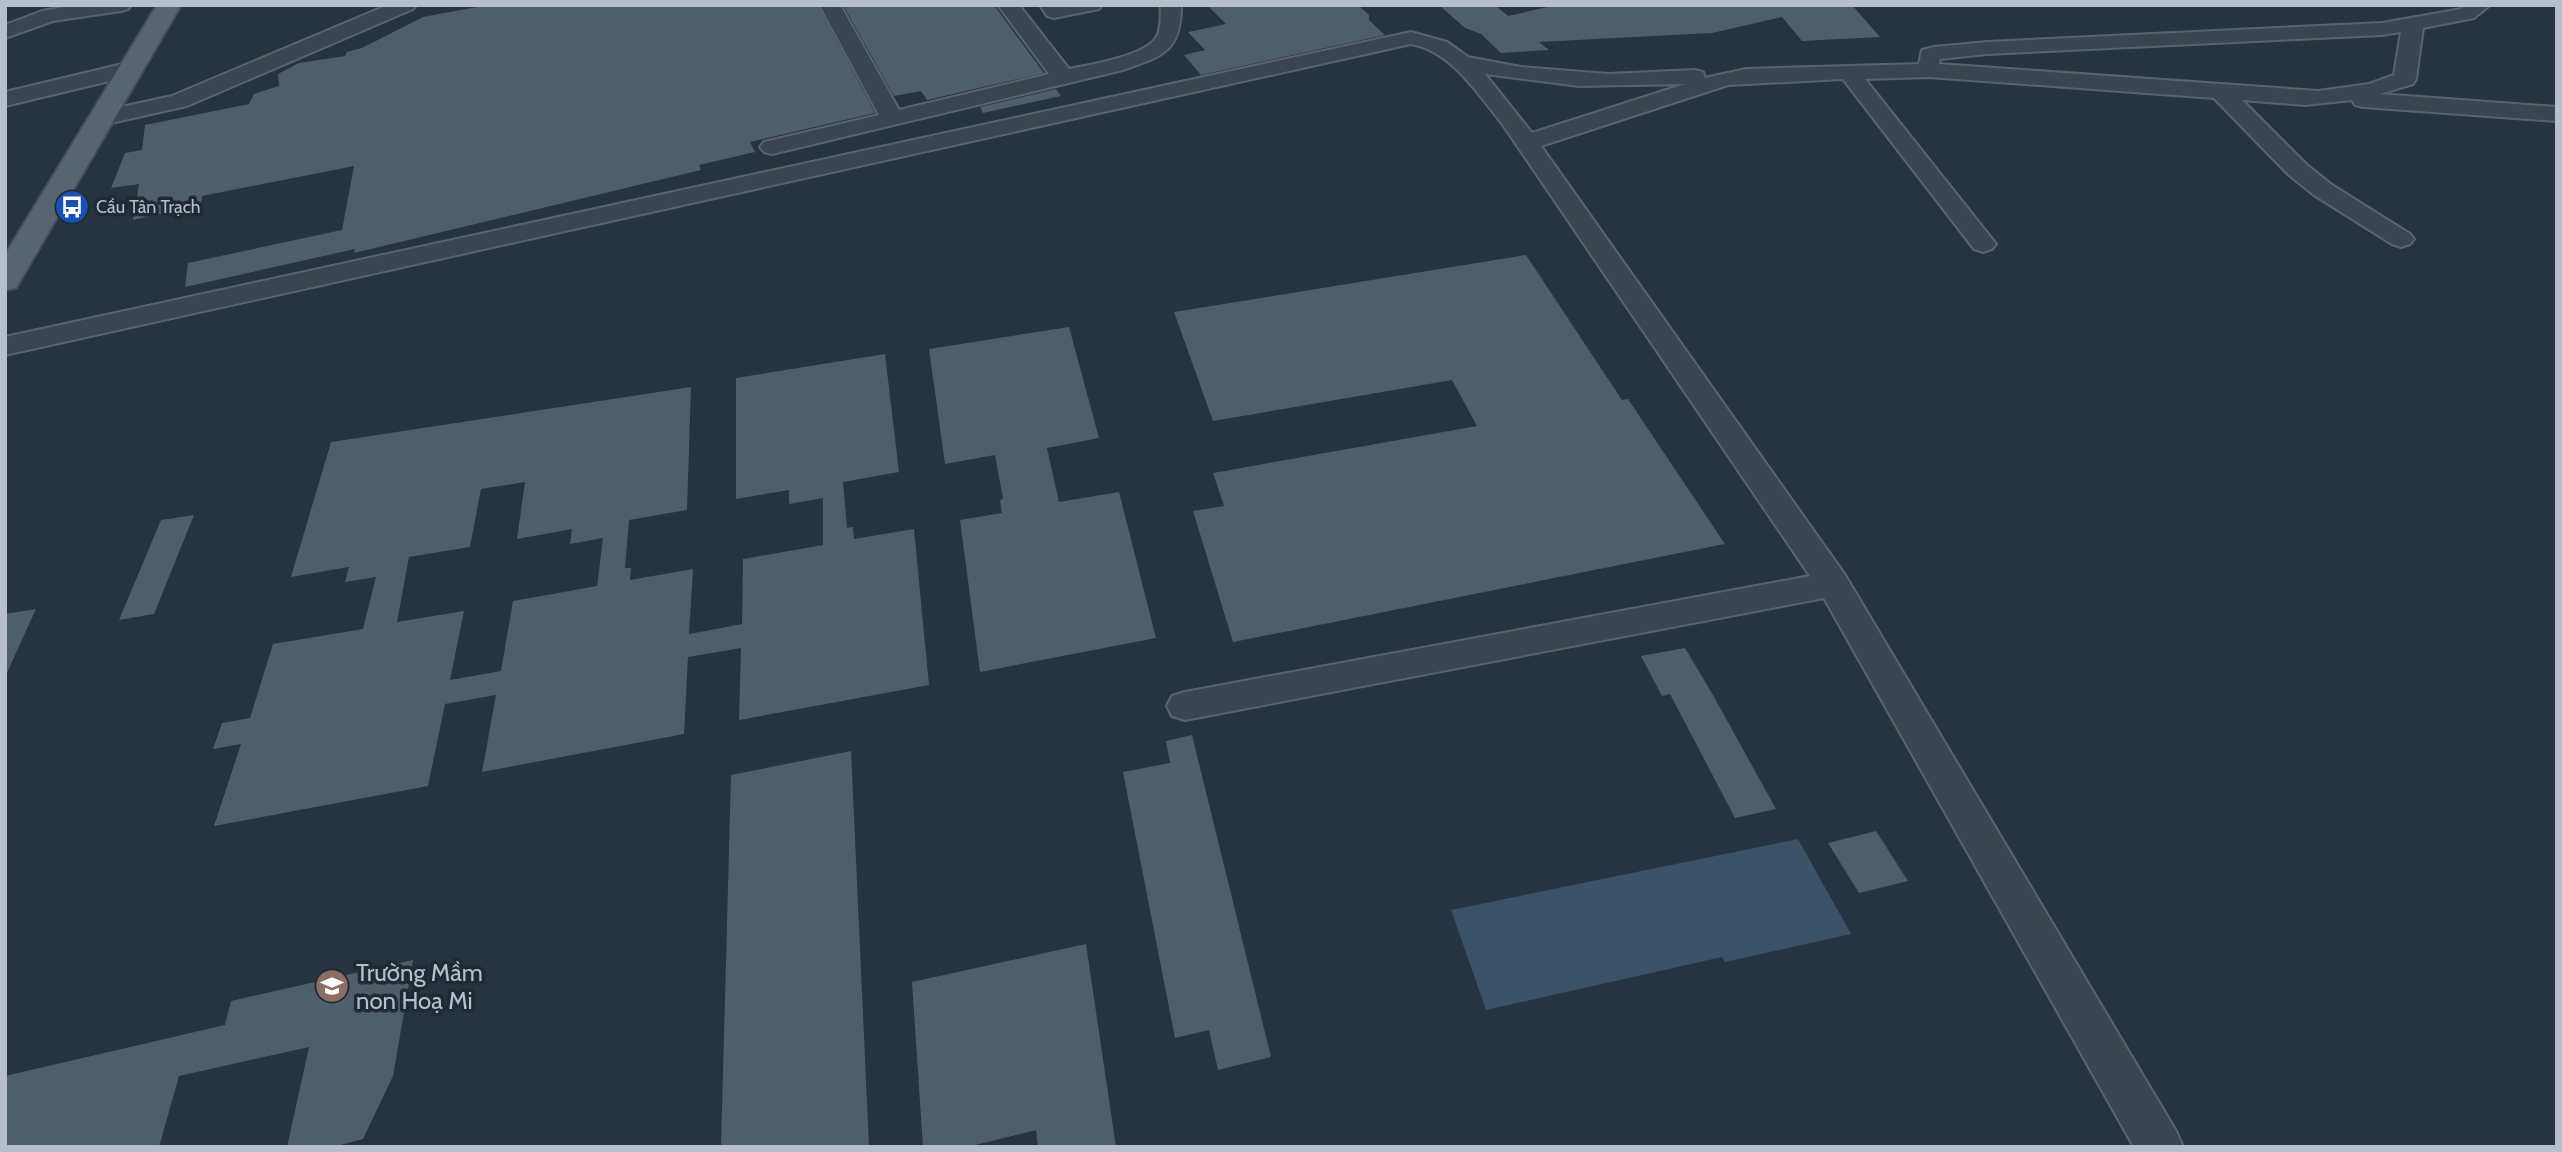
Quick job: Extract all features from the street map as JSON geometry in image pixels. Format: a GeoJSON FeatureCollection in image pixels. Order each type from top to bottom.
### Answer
{"type":"FeatureCollection","features":[{"type":"Feature","properties":{"kind":"main road"},"geometry":{"type":"LineString","coordinates":[[5,281],[169,5]]}},
{"type":"Feature","properties":{"kind":"street"},"geometry":{"type":"LineString","coordinates":[[5,9],[44,5]]}},
{"type":"Feature","properties":{"kind":"street"},"geometry":{"type":"LineString","coordinates":[[5,33],[49,15],[121,5]]}},
{"type":"Feature","properties":{"kind":"street"},"geometry":{"type":"LineString","coordinates":[[105,112],[179,101],[406,5]]}},
{"type":"Feature","properties":{"kind":"street"},"geometry":{"type":"LineString","coordinates":[[830,5],[892,118]]}},
{"type":"Feature","properties":{"kind":"street"},"geometry":{"type":"LineString","coordinates":[[1010,8],[1041,5]]}},
{"type":"Feature","properties":{"kind":"street"},"geometry":{"type":"LineString","coordinates":[[1050,5],[1054,12],[1093,5]]}},
{"type":"Feature","properties":{"kind":"street"},"geometry":{"type":"LineString","coordinates":[[772,147],[1115,65],[1162,46],[1170,36],[1171,5]]}},
{"type":"Feature","properties":{"kind":"street"},"geometry":{"type":"LineString","coordinates":[[1010,8],[1063,77]]}},
{"type":"Feature","properties":{"kind":"street"},"geometry":{"type":"LineString","coordinates":[[1463,63],[1562,80],[1676,79],[1713,74],[1732,60],[1932,61],[2382,29],[2413,24],[2469,8]]}},
{"type":"Feature","properties":{"kind":"street"},"geometry":{"type":"LineString","coordinates":[[2319,97],[2391,85],[2405,79],[2413,24]]}},
{"type":"Feature","properties":{"kind":"street"},"geometry":{"type":"LineString","coordinates":[[5,346],[1411,38],[1429,42],[1463,63],[1528,142],[1833,584],[2160,1147]]}},
{"type":"Feature","properties":{"kind":"street"},"geometry":{"type":"LineString","coordinates":[[1528,142],[1735,77],[1850,74],[1932,61],[2222,93],[2557,114]]}},
{"type":"Feature","properties":{"kind":"street"},"geometry":{"type":"LineString","coordinates":[[1115,65],[1145,97]]}},
{"type":"Feature","properties":{"kind":"street"},"geometry":{"type":"LineString","coordinates":[[5,99],[128,73]]}},
{"type":"Feature","properties":{"kind":"street"},"geometry":{"type":"LineString","coordinates":[[1850,74],[1983,244]]}},
{"type":"Feature","properties":{"kind":"street"},"geometry":{"type":"LineString","coordinates":[[2222,93],[2298,170],[2323,190],[2401,239]]}},
{"type":"Feature","properties":{"kind":"street"},"geometry":{"type":"LineString","coordinates":[[1185,706],[1833,584]]}},
{"type":"Feature","properties":{"kind":"water"},"geometry":{"type":"Polygon","coordinates":[[[1798,839],[1851,934],[1725,962],[1722,957],[1486,1010],[1451,910],[1798,839]]]}},
{"type":"Feature","properties":{"kind":"building"},"geometry":{"type":"Polygon","coordinates":[[[488,5],[818,5],[875,113],[750,142],[755,152],[699,165],[701,170],[354,253],[355,249],[185,287],[188,263],[342,230],[354,166],[202,196],[201,205],[133,220],[139,184],[111,188],[125,153],[142,150],[145,125],[249,104],[254,94],[279,86],[278,74],[299,63],[345,56],[347,52],[362,48],[423,17],[488,5]]]}},
{"type":"Feature","properties":{"kind":"building"},"geometry":{"type":"Polygon","coordinates":[[[843,5],[994,5],[1044,73],[927,100],[921,91],[894,96],[843,5]]]}},
{"type":"Feature","properties":{"kind":"building"},"geometry":{"type":"Polygon","coordinates":[[[1207,5],[1358,5],[1385,35],[1201,75],[1184,55],[1205,50],[1188,32],[1226,24],[1207,5]]]}},
{"type":"Feature","properties":{"kind":"building"},"geometry":{"type":"Polygon","coordinates":[[[1439,5],[1495,5],[1508,16],[1556,5],[1852,5],[1880,37],[1802,41],[1782,17],[1712,33],[1539,42],[1549,50],[1501,53],[1481,34],[1465,28],[1439,5]]]}},
{"type":"Feature","properties":{"kind":"building"},"geometry":{"type":"Polygon","coordinates":[[[1056,89],[1061,96],[983,113],[980,107],[1056,89]]]}},
{"type":"Feature","properties":{"kind":"building"},"geometry":{"type":"Polygon","coordinates":[[[1526,255],[1622,400],[1628,399],[1725,544],[1233,642],[1193,511],[1224,506],[1213,473],[1477,426],[1452,380],[1213,421],[1174,312],[1526,255]]]}},
{"type":"Feature","properties":{"kind":"building"},"geometry":{"type":"Polygon","coordinates":[[[1069,327],[1099,438],[1047,448],[1059,502],[1119,492],[1156,638],[980,672],[960,520],[1002,513],[1000,500],[1003,499],[995,455],[945,464],[929,349],[1069,327]]]}},
{"type":"Feature","properties":{"kind":"building"},"geometry":{"type":"Polygon","coordinates":[[[885,354],[899,472],[843,482],[847,528],[853,527],[854,539],[914,529],[929,685],[739,720],[741,648],[688,657],[684,734],[482,772],[496,695],[445,704],[428,786],[214,826],[241,744],[213,749],[222,723],[250,718],[273,644],[363,629],[376,577],[345,582],[349,567],[291,577],[331,442],[691,387],[687,510],[629,520],[625,568],[631,568],[630,580],[693,569],[689,634],[742,624],[743,559],[823,545],[823,498],[789,504],[789,490],[736,499],[736,378],[885,354]],[[525,482],[481,489],[470,547],[409,557],[397,622],[464,611],[450,680],[501,671],[513,601],[597,586],[603,538],[570,544],[572,529],[517,539],[525,482]]]}},
{"type":"Feature","properties":{"kind":"building"},"geometry":{"type":"Polygon","coordinates":[[[194,515],[154,614],[119,620],[161,520],[194,515]]]}},
{"type":"Feature","properties":{"kind":"building"},"geometry":{"type":"Polygon","coordinates":[[[36,609],[5,677],[5,614],[36,609]]]}},
{"type":"Feature","properties":{"kind":"building"},"geometry":{"type":"Polygon","coordinates":[[[1685,648],[1776,809],[1735,818],[1670,694],[1662,696],[1641,656],[1685,648]]]}},
{"type":"Feature","properties":{"kind":"building"},"geometry":{"type":"Polygon","coordinates":[[[1192,735],[1271,1057],[1218,1070],[1209,1030],[1175,1038],[1123,772],[1170,763],[1166,741],[1192,735]]]}},
{"type":"Feature","properties":{"kind":"building"},"geometry":{"type":"Polygon","coordinates":[[[851,751],[869,1147],[721,1147],[731,775],[851,751]]]}},
{"type":"Feature","properties":{"kind":"building"},"geometry":{"type":"Polygon","coordinates":[[[1876,831],[1908,881],[1859,893],[1828,843],[1876,831]]]}},
{"type":"Feature","properties":{"kind":"building"},"geometry":{"type":"Polygon","coordinates":[[[1086,944],[1116,1147],[1038,1147],[1036,1130],[967,1147],[923,1147],[912,982],[1086,944]]]}},
{"type":"Feature","properties":{"kind":"building","name":"Trường Mầm non Hoạ Mi"},"geometry":{"type":"Polygon","coordinates":[[[413,960],[393,1076],[363,1139],[333,1147],[287,1147],[309,1047],[179,1076],[159,1147],[5,1147],[5,1076],[225,1025],[231,1001],[413,960]]]}},
{"type":"Feature","properties":{"kind":"place","name":"Cầu Tân Trạch"},"geometry":{"type":"Point","coordinates":[72,207]}},
{"type":"Feature","properties":{"kind":"place","name":"Trường Mầm non Hoạ Mi"},"geometry":{"type":"Point","coordinates":[332,986]}}]}
